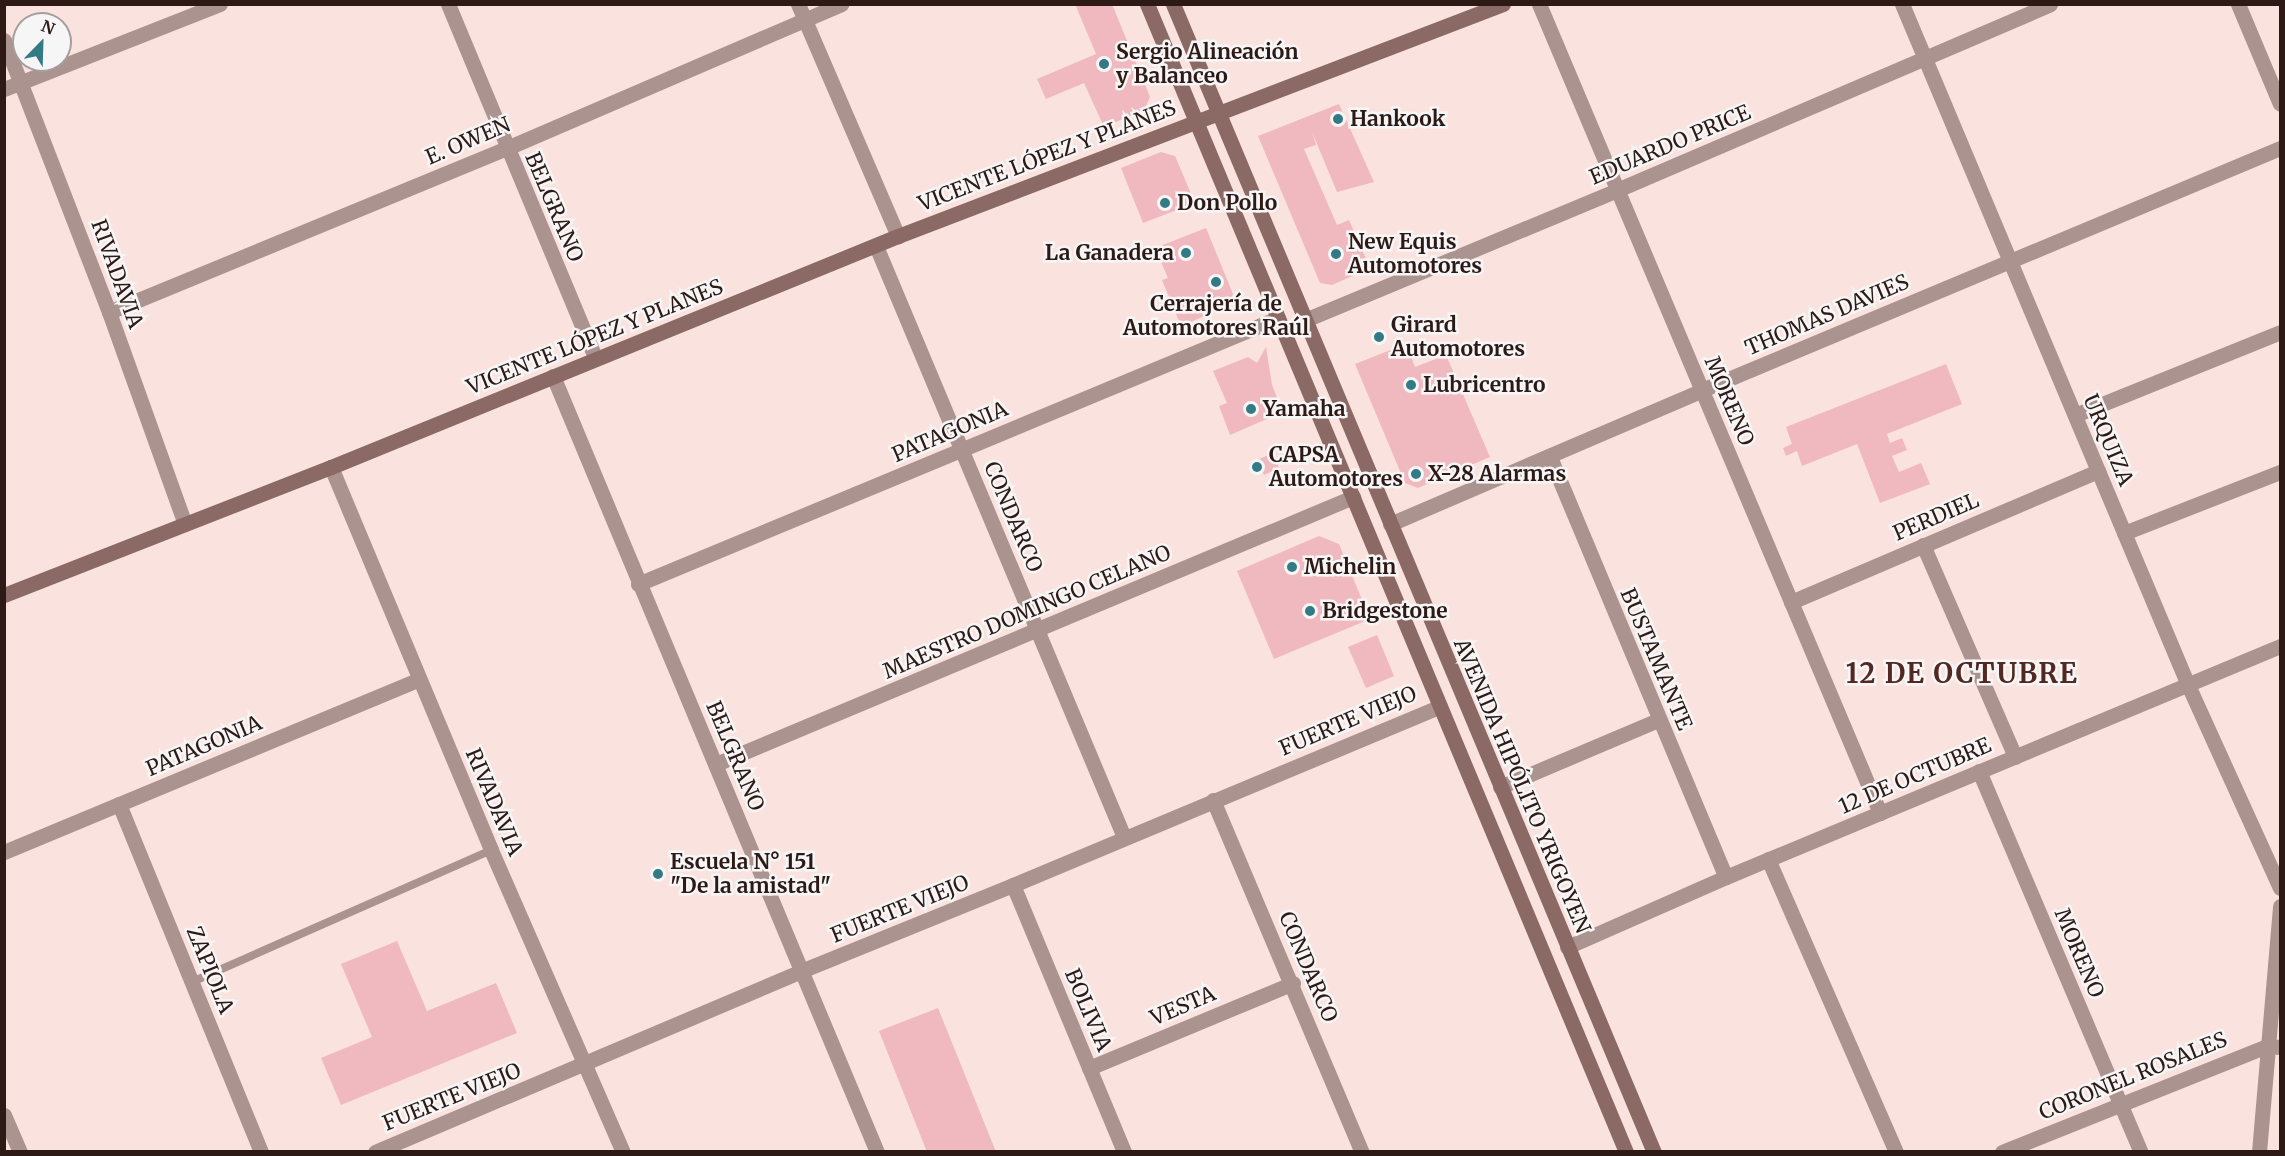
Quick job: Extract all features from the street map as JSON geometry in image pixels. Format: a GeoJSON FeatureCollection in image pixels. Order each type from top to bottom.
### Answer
{"type":"FeatureCollection","features":[{"type":"Feature","properties":{"kind":"main road","name":"AVENIDA HIPÓLITO YRIGOYEN"},"geometry":{"type":"LineString","coordinates":[[1147,4],[1199,120],[1278,318],[1626,1152]]}},
{"type":"Feature","properties":{"kind":"main road","name":"AVENIDA HIPÓLITO YRIGOYEN"},"geometry":{"type":"LineString","coordinates":[[1173,4],[1654,1152]]}},
{"type":"Feature","properties":{"kind":"main road","name":"VICENTE LÓPEZ Y PLANES"},"geometry":{"type":"LineString","coordinates":[[4,595],[331,468],[595,358],[898,236],[1503,4]]}},
{"type":"Feature","properties":{"kind":"main road"},"geometry":{"type":"LineString","coordinates":[[1645,1134],[1645,1152]]}},
{"type":"Feature","properties":{"kind":"street"},"geometry":{"type":"LineString","coordinates":[[4,89],[220,4]]}},
{"type":"Feature","properties":{"kind":"street","name":"BELGRANO"},"geometry":{"type":"LineString","coordinates":[[448,4],[595,358]]}},
{"type":"Feature","properties":{"kind":"street"},"geometry":{"type":"LineString","coordinates":[[798,4],[898,236]]}},
{"type":"Feature","properties":{"kind":"street","name":"E. OWEN"},"geometry":{"type":"LineString","coordinates":[[110,312],[507,148],[841,4]]}},
{"type":"Feature","properties":{"kind":"street","name":"MORENO"},"geometry":{"type":"LineString","coordinates":[[1539,4],[1880,813]]}},
{"type":"Feature","properties":{"kind":"street","name":"URQUIZA"},"geometry":{"type":"LineString","coordinates":[[1902,4],[2188,685],[2280,888]]}},
{"type":"Feature","properties":{"kind":"street","name":"EDUARDO PRICE"},"geometry":{"type":"LineString","coordinates":[[1305,320],[1617,190],[2050,4]]}},
{"type":"Feature","properties":{"kind":"street"},"geometry":{"type":"LineString","coordinates":[[2238,4],[2280,104]]}},
{"type":"Feature","properties":{"kind":"street","name":"RIVADAVIA"},"geometry":{"type":"LineString","coordinates":[[4,40],[110,312],[185,524]]}},
{"type":"Feature","properties":{"kind":"street","name":"THOMAS DAVIES"},"geometry":{"type":"LineString","coordinates":[[1390,524],[1702,390],[2280,148]]}},
{"type":"Feature","properties":{"kind":"street","name":"CONDARCO"},"geometry":{"type":"LineString","coordinates":[[876,246],[1124,837]]}},
{"type":"Feature","properties":{"kind":"street","name":"PATAGONIA"},"geometry":{"type":"LineString","coordinates":[[638,584],[1278,318]]}},
{"type":"Feature","properties":{"kind":"street"},"geometry":{"type":"LineString","coordinates":[[2075,415],[2280,332]]}},
{"type":"Feature","properties":{"kind":"street","name":"BELGRANO"},"geometry":{"type":"LineString","coordinates":[[553,376],[877,1152]]}},
{"type":"Feature","properties":{"kind":"street","name":"BUSTAMANTE"},"geometry":{"type":"LineString","coordinates":[[1550,457],[1658,720],[1726,877]]}},
{"type":"Feature","properties":{"kind":"street","name":"RIVADAVIA"},"geometry":{"type":"LineString","coordinates":[[331,468],[490,850],[623,1152]]}},
{"type":"Feature","properties":{"kind":"street","name":"PERDIEL"},"geometry":{"type":"LineString","coordinates":[[1791,602],[2098,471]]}},
{"type":"Feature","properties":{"kind":"street"},"geometry":{"type":"LineString","coordinates":[[2124,532],[2280,472]]}},
{"type":"Feature","properties":{"kind":"street","name":"MAESTRO DOMINGO CELANO"},"geometry":{"type":"LineString","coordinates":[[716,764],[1353,497]]}},
{"type":"Feature","properties":{"kind":"street"},"geometry":{"type":"LineString","coordinates":[[1923,545],[2015,757]]}},
{"type":"Feature","properties":{"kind":"street","name":"12 DE OCTUBRE"},"geometry":{"type":"LineString","coordinates":[[1567,947],[1768,859],[2280,646]]}},
{"type":"Feature","properties":{"kind":"street","name":"PATAGONIA"},"geometry":{"type":"LineString","coordinates":[[4,852],[419,679]]}},
{"type":"Feature","properties":{"kind":"street","name":"FUERTE VIEJO"},"geometry":{"type":"LineString","coordinates":[[375,1152],[585,1065],[801,971],[1440,706]]}},
{"type":"Feature","properties":{"kind":"street"},"geometry":{"type":"LineString","coordinates":[[1500,787],[1658,720]]}},
{"type":"Feature","properties":{"kind":"street","name":"MORENO"},"geometry":{"type":"LineString","coordinates":[[1979,771],[2141,1152]]}},
{"type":"Feature","properties":{"kind":"street","name":"CONDARCO"},"geometry":{"type":"LineString","coordinates":[[1213,800],[1293,983],[1362,1152]]}},
{"type":"Feature","properties":{"kind":"street","name":"ZAPIOLA"},"geometry":{"type":"LineString","coordinates":[[119,804],[261,1152]]}},
{"type":"Feature","properties":{"kind":"street"},"geometry":{"type":"LineString","coordinates":[[1768,859],[1896,1152]]}},
{"type":"Feature","properties":{"kind":"street","name":"BOLIVIA"},"geometry":{"type":"LineString","coordinates":[[1013,885],[1124,1152]]}},
{"type":"Feature","properties":{"kind":"street"},"geometry":{"type":"LineString","coordinates":[[2259,1152],[2274,1047],[2280,906]]}},
{"type":"Feature","properties":{"kind":"street","name":"VESTA"},"geometry":{"type":"LineString","coordinates":[[1089,1068],[1293,983]]}},
{"type":"Feature","properties":{"kind":"street","name":"CORONEL ROSALES"},"geometry":{"type":"LineString","coordinates":[[2002,1152],[2120,1102],[2274,1047]]}},
{"type":"Feature","properties":{"kind":"street"},"geometry":{"type":"LineString","coordinates":[[4,1115],[20,1152]]}},
{"type":"Feature","properties":{"kind":"lane"},"geometry":{"type":"LineString","coordinates":[[192,982],[490,850]]}},
{"type":"Feature","properties":{"kind":"building"},"geometry":{"type":"Polygon","coordinates":[[[1075,4],[1112,4],[1150,97],[1144,110],[1104,127],[1084,83],[1046,99],[1037,79],[1096,54],[1075,4]]]}},
{"type":"Feature","properties":{"kind":"building"},"geometry":{"type":"Polygon","coordinates":[[[1339,104],[1374,182],[1337,192],[1312,132],[1316,145],[1304,149],[1337,225],[1349,220],[1370,268],[1332,285],[1320,283],[1258,136],[1339,104]]]}},
{"type":"Feature","properties":{"kind":"building"},"geometry":{"type":"Polygon","coordinates":[[[1161,152],[1175,156],[1195,203],[1143,223],[1121,168],[1161,152]]]}},
{"type":"Feature","properties":{"kind":"building"},"geometry":{"type":"Polygon","coordinates":[[[1206,228],[1233,294],[1228,306],[1181,326],[1162,280],[1168,278],[1155,248],[1206,228]]]}},
{"type":"Feature","properties":{"kind":"building"},"geometry":{"type":"Polygon","coordinates":[[[1406,344],[1415,367],[1446,355],[1490,457],[1418,488],[1405,483],[1355,364],[1406,344]]]}},
{"type":"Feature","properties":{"kind":"building"},"geometry":{"type":"Polygon","coordinates":[[[1266,347],[1272,385],[1283,412],[1230,435],[1219,406],[1227,403],[1213,371],[1248,357],[1257,363],[1266,347]]]}},
{"type":"Feature","properties":{"kind":"building"},"geometry":{"type":"Polygon","coordinates":[[[1946,364],[1962,404],[1887,434],[1890,443],[1902,438],[1907,450],[1892,456],[1899,472],[1921,463],[1930,484],[1880,503],[1857,444],[1802,466],[1797,451],[1786,456],[1783,448],[1792,444],[1786,427],[1946,364]]]}},
{"type":"Feature","properties":{"kind":"building"},"geometry":{"type":"Polygon","coordinates":[[[1273,453],[1279,468],[1264,475],[1257,460],[1273,453]]]}},
{"type":"Feature","properties":{"kind":"building","name":"Bridgestone"},"geometry":{"type":"Polygon","coordinates":[[[1319,536],[1339,544],[1370,619],[1274,659],[1237,571],[1319,536]]]}},
{"type":"Feature","properties":{"kind":"building"},"geometry":{"type":"Polygon","coordinates":[[[1377,635],[1394,676],[1366,688],[1348,647],[1377,635]]]}},
{"type":"Feature","properties":{"kind":"building"},"geometry":{"type":"Polygon","coordinates":[[[397,941],[427,1011],[496,983],[517,1033],[341,1105],[321,1058],[372,1037],[341,964],[397,941]]]}},
{"type":"Feature","properties":{"kind":"building"},"geometry":{"type":"Polygon","coordinates":[[[938,1008],[996,1152],[927,1152],[879,1031],[938,1008]]]}},
{"type":"Feature","properties":{"kind":"place","name":"Sergio Alineación y Balanceo"},"geometry":{"type":"Point","coordinates":[1104,64]}},
{"type":"Feature","properties":{"kind":"place","name":"Hankook"},"geometry":{"type":"Point","coordinates":[1338,119]}},
{"type":"Feature","properties":{"kind":"place","name":"Don Pollo"},"geometry":{"type":"Point","coordinates":[1165,203]}},
{"type":"Feature","properties":{"kind":"place","name":"La Ganadera"},"geometry":{"type":"Point","coordinates":[1186,253]}},
{"type":"Feature","properties":{"kind":"place","name":"New Equis Automotores"},"geometry":{"type":"Point","coordinates":[1336,254]}},
{"type":"Feature","properties":{"kind":"place","name":"Cerrajería de Automotores Raúl"},"geometry":{"type":"Point","coordinates":[1216,282]}},
{"type":"Feature","properties":{"kind":"place","name":"Girard Automotores"},"geometry":{"type":"Point","coordinates":[1379,337]}},
{"type":"Feature","properties":{"kind":"place","name":"Lubricentro"},"geometry":{"type":"Point","coordinates":[1411,385]}},
{"type":"Feature","properties":{"kind":"place","name":"Yamaha"},"geometry":{"type":"Point","coordinates":[1251,409]}},
{"type":"Feature","properties":{"kind":"place","name":"CAPSA Automotores"},"geometry":{"type":"Point","coordinates":[1257,467]}},
{"type":"Feature","properties":{"kind":"place","name":"X-28 Alarmas"},"geometry":{"type":"Point","coordinates":[1416,474]}},
{"type":"Feature","properties":{"kind":"place","name":"Michelin"},"geometry":{"type":"Point","coordinates":[1292,567]}},
{"type":"Feature","properties":{"kind":"place","name":"Bridgestone"},"geometry":{"type":"Point","coordinates":[1310,611]}},
{"type":"Feature","properties":{"kind":"place","name":"Escuela N° 151 \"De la amistad\""},"geometry":{"type":"Point","coordinates":[658,874]}},
{"type":"Feature","properties":{"kind":"district","name":"12 DE OCTUBRE"},"geometry":{"type":"Point","coordinates":[1962,674]}}]}
